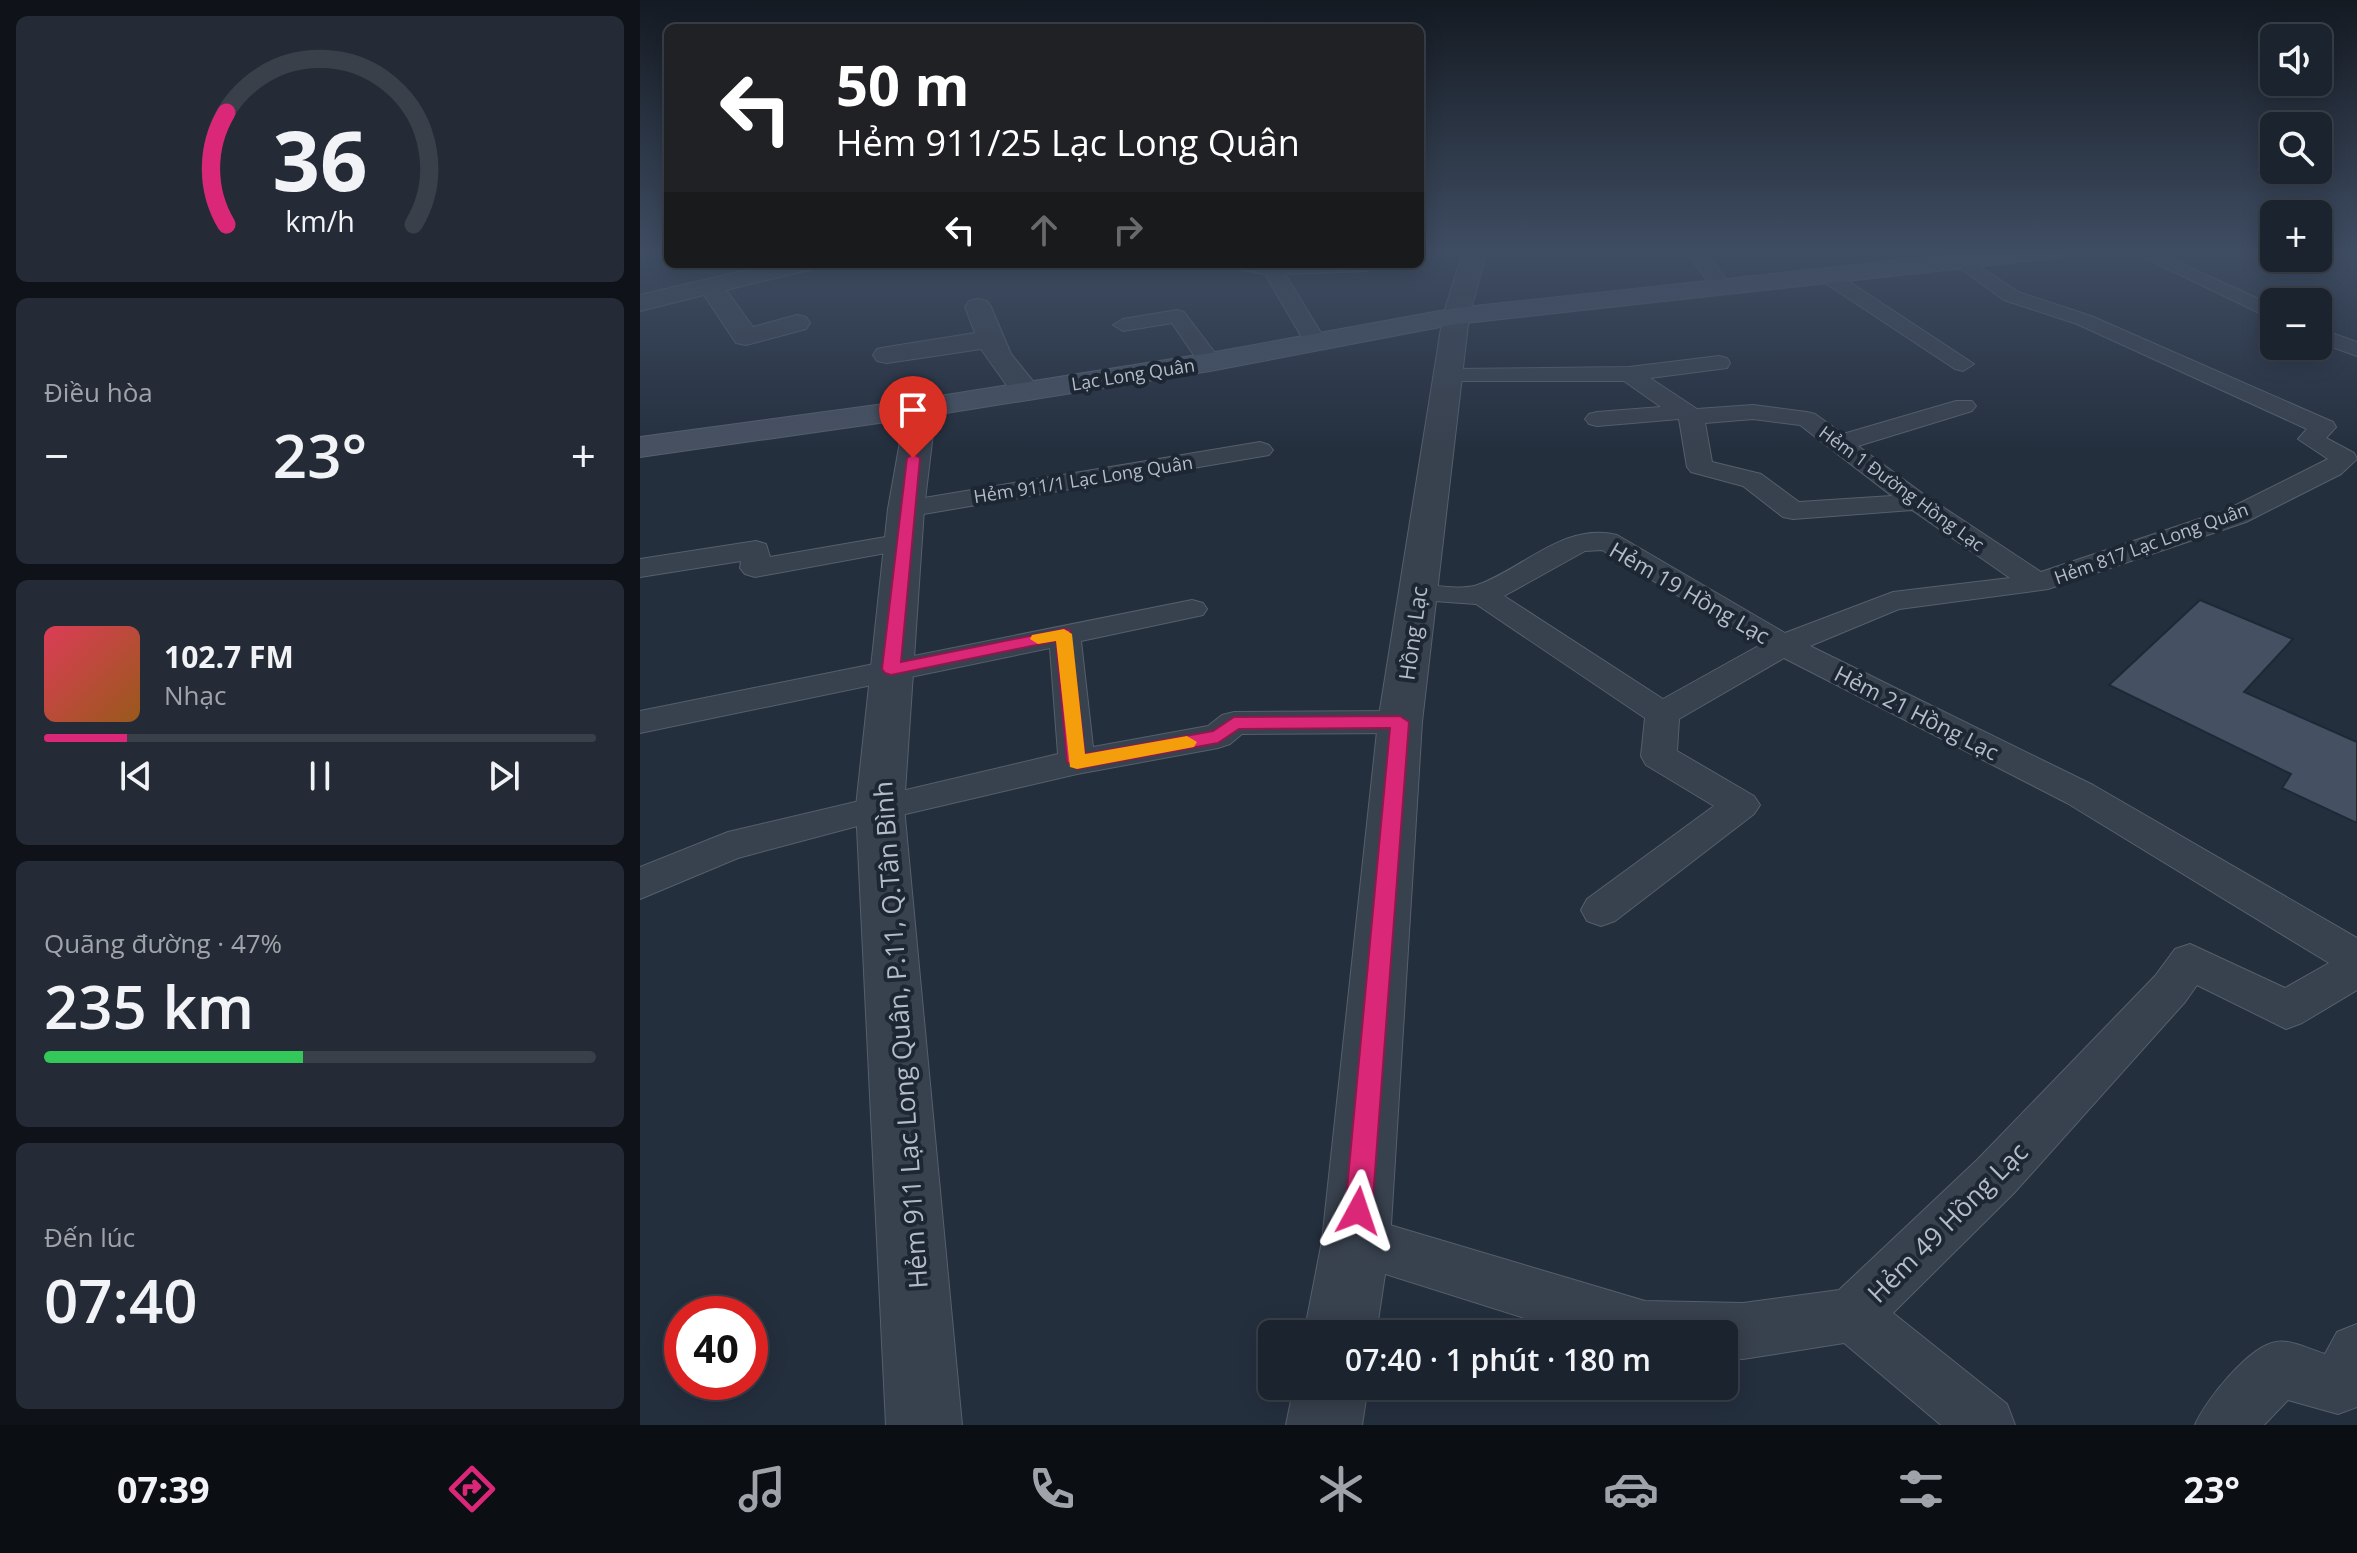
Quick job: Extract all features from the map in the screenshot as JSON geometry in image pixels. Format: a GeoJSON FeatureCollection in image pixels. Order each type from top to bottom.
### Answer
{"type":"FeatureCollection","features":[{"type":"Feature","properties":{"kind":"main road","name":"Lạc Long Quân"},"geometry":{"type":"LineString","coordinates":[[640,447],[921,408],[1210,362],[1448,318]]}},
{"type":"Feature","properties":{"kind":"street"},"geometry":{"type":"LineString","coordinates":[[732,318],[746,337],[797,323]]}},
{"type":"Feature","properties":{"kind":"street"},"geometry":{"type":"LineString","coordinates":[[982,318],[998,356],[1026,391]]}},
{"type":"Feature","properties":{"kind":"street","name":"Hồng Lạc"},"geometry":{"type":"LineString","coordinates":[[1342,1320],[1356,1241],[1400,722],[1456,318]]}},
{"type":"Feature","properties":{"kind":"street"},"geometry":{"type":"LineString","coordinates":[[887,355],[991,339]]}},
{"type":"Feature","properties":{"kind":"street","name":"Hẻm 911 Lạc Long Quân, P.11, Q.Tân Bình"},"geometry":{"type":"LineString","coordinates":[[921,408],[904,526],[880,807],[924,1425]]}},
{"type":"Feature","properties":{"kind":"street"},"geometry":{"type":"LineString","coordinates":[[1324,1425],[1328,1400]]}},
{"type":"Feature","properties":{"kind":"lane"},"geometry":{"type":"LineString","coordinates":[[1123,325],[1168,318]]}},
{"type":"Feature","properties":{"kind":"lane"},"geometry":{"type":"LineString","coordinates":[[1178,318],[1210,362]]}},
{"type":"Feature","properties":{"kind":"lane"},"geometry":{"type":"LineString","coordinates":[[1301,318],[1315,341]]}},
{"type":"Feature","properties":{"kind":"lane"},"geometry":{"type":"LineString","coordinates":[[1891,318],[1963,364]]}},
{"type":"Feature","properties":{"kind":"lane"},"geometry":{"type":"LineString","coordinates":[[2076,318],[2324,427],[2310,439],[2345,458],[2332,469],[2357,478]]}},
{"type":"Feature","properties":{"kind":"lane"},"geometry":{"type":"LineString","coordinates":[[2332,340],[2357,350]]}},
{"type":"Feature","properties":{"kind":"lane"},"geometry":{"type":"LineString","coordinates":[[1450,376],[1629,374],[1719,363]]}},
{"type":"Feature","properties":{"kind":"lane"},"geometry":{"type":"LineString","coordinates":[[1629,374],[1687,415],[1700,467],[1752,480],[1793,511],[1917,502]]}},
{"type":"Feature","properties":{"kind":"lane"},"geometry":{"type":"LineString","coordinates":[[1837,444],[1964,406]]}},
{"type":"Feature","properties":{"kind":"lane","name":"Hẻm 1 Đường Hồng Lạc"},"geometry":{"type":"LineString","coordinates":[[1597,419],[1753,412],[1807,419],[1917,502],[2038,583]]}},
{"type":"Feature","properties":{"kind":"lane","name":"Hẻm 911/1 Lạc Long Quân"},"geometry":{"type":"LineString","coordinates":[[640,568],[756,550],[755,568],[904,526],[1260,450]]}},
{"type":"Feature","properties":{"kind":"lane","name":"Hẻm 817 Lạc Long Quân"},"geometry":{"type":"LineString","coordinates":[[1783,645],[1893,601],[2038,583],[2236,516],[2332,469]]}},
{"type":"Feature","properties":{"kind":"lane","name":"Hẻm 19 Hồng Lạc"},"geometry":{"type":"LineString","coordinates":[[1483,595],[1579,543],[1607,541],[1783,645]]}},
{"type":"Feature","properties":{"kind":"lane"},"geometry":{"type":"LineString","coordinates":[[1417,593],[1483,595],[1662,714]]}},
{"type":"Feature","properties":{"kind":"lane"},"geometry":{"type":"LineString","coordinates":[[640,722],[1192,609]]}},
{"type":"Feature","properties":{"kind":"lane"},"geometry":{"type":"LineString","coordinates":[[1064,634],[1077,762]]}},
{"type":"Feature","properties":{"kind":"lane"},"geometry":{"type":"LineString","coordinates":[[1662,714],[1783,645]]}},
{"type":"Feature","properties":{"kind":"lane","name":"Hẻm 21 Hồng Lạc"},"geometry":{"type":"LineString","coordinates":[[1783,645],[2080,794],[2357,959]]}},
{"type":"Feature","properties":{"kind":"lane"},"geometry":{"type":"LineString","coordinates":[[1601,910],[1741,805],[1659,756],[1662,714]]}},
{"type":"Feature","properties":{"kind":"lane"},"geometry":{"type":"LineString","coordinates":[[640,884],[728,846],[1077,762],[1218,736],[1234,723],[1400,722]]}},
{"type":"Feature","properties":{"kind":"lane","name":"Hẻm 49 Hồng Lạc"},"geometry":{"type":"LineString","coordinates":[[1356,1241],[1645,1328],[1743,1331],[1852,1315],[1996,1176],[2170,989],[2190,961],[2286,1010],[2357,968]]}},
{"type":"Feature","properties":{"kind":"lane"},"geometry":{"type":"LineString","coordinates":[[1852,1315],[1986,1425]]}},
{"type":"Feature","properties":{"kind":"lane"},"geometry":{"type":"LineString","coordinates":[[2224,1425],[2278,1369],[2338,1386],[2357,1352]]}},
{"type":"Feature","properties":{"kind":"building"},"geometry":{"type":"Polygon","coordinates":[[[2200,600],[2293,639],[2244,692],[2357,742],[2357,823],[2282,788],[2291,774],[2109,685],[2200,600]]]}},
{"type":"Feature","properties":{"kind":"slow traffic"},"geometry":{"type":"LineString","coordinates":[[1038,639],[1064,634],[1077,762],[1187,742]]}},
{"type":"Feature","properties":{"kind":"route"},"geometry":{"type":"LineString","coordinates":[[913,458],[891,669],[1064,634],[1077,762],[1218,736],[1234,723],[1400,722],[1358,1211]]}}]}
